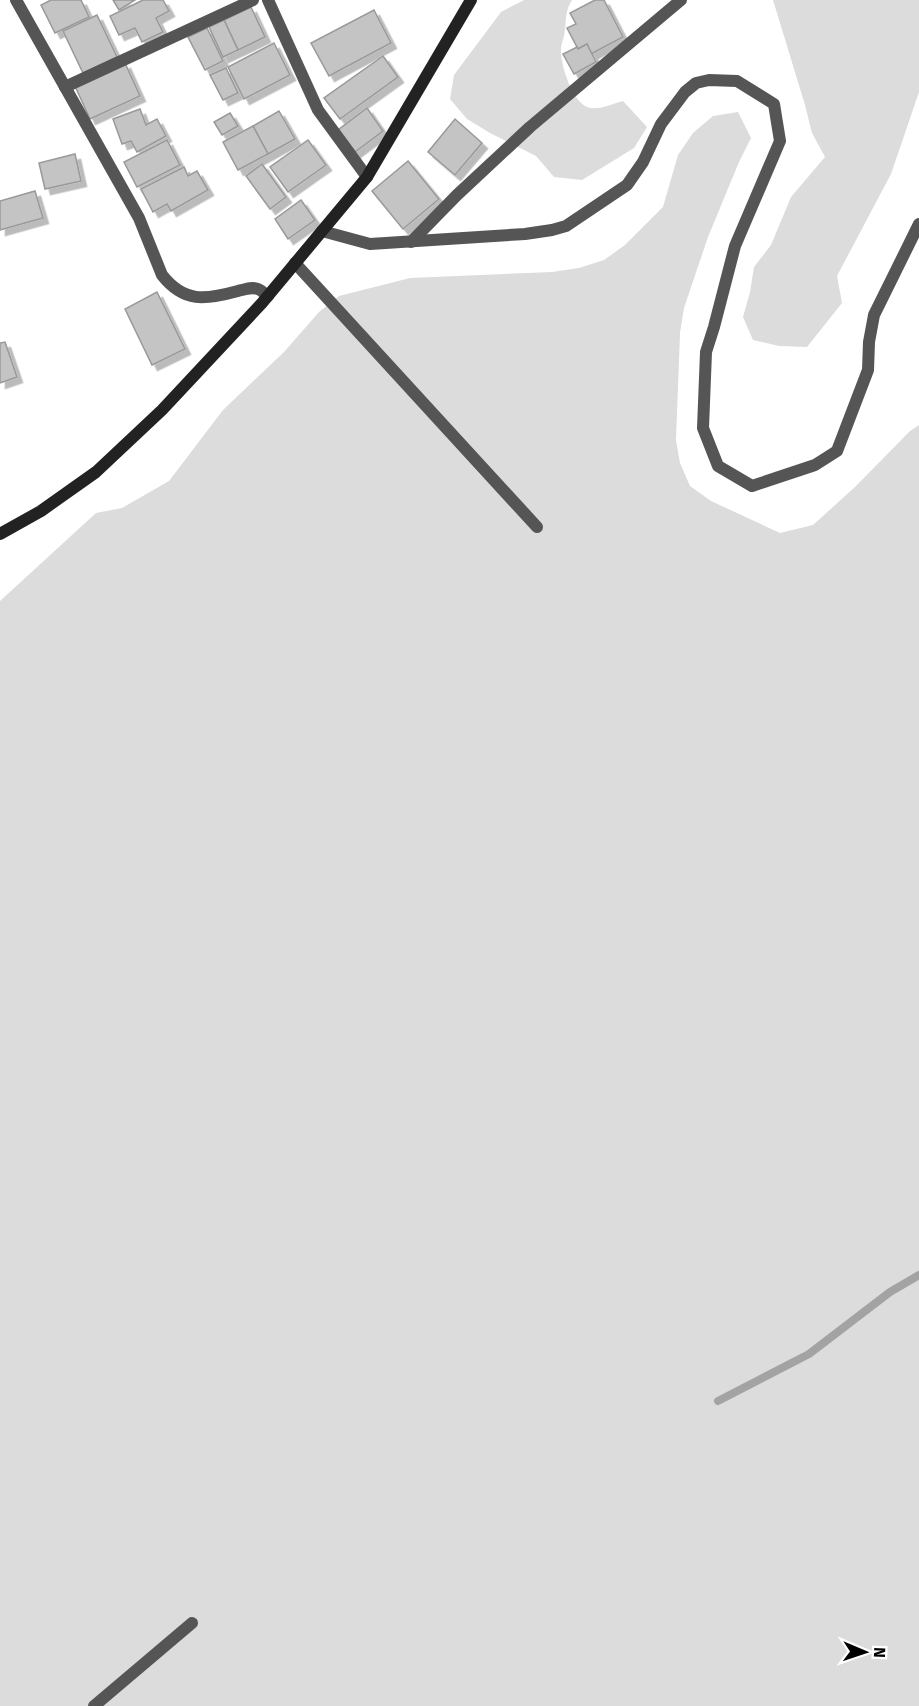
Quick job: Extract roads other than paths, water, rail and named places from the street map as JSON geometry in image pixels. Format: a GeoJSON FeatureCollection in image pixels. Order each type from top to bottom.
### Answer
{"type":"FeatureCollection","features":[{"type":"Feature","properties":{"kind":"main road"},"geometry":{"type":"LineString","coordinates":[[0,534],[41,511],[96,472],[162,410],[268,296],[367,177],[471,0]]}},
{"type":"Feature","properties":{"kind":"street"},"geometry":{"type":"LineString","coordinates":[[16,0],[139,218],[162,275],[168,283],[176,290],[198,298],[253,288],[260,289],[268,296]]}},
{"type":"Feature","properties":{"kind":"street"},"geometry":{"type":"LineString","coordinates":[[65,87],[253,0]]}},
{"type":"Feature","properties":{"kind":"street"},"geometry":{"type":"LineString","coordinates":[[268,0],[318,110],[367,177]]}},
{"type":"Feature","properties":{"kind":"street"},"geometry":{"type":"LineString","coordinates":[[411,242],[457,195],[530,127],[681,0]]}},
{"type":"Feature","properties":{"kind":"street"},"geometry":{"type":"LineString","coordinates":[[322,231],[370,244],[525,234],[566,226],[627,185],[643,162],[661,124],[685,92],[696,83],[709,80],[737,81],[774,104],[780,141],[735,246],[706,352],[703,428],[718,466],[752,486],[815,465],[837,451],[868,370],[869,342],[874,315],[919,224]]}},
{"type":"Feature","properties":{"kind":"street"},"geometry":{"type":"LineString","coordinates":[[295,263],[537,527]]}},
{"type":"Feature","properties":{"kind":"street"},"geometry":{"type":"LineString","coordinates":[[94,1706],[192,1623]]}},
{"type":"Feature","properties":{"kind":"waterway"},"geometry":{"type":"LineString","coordinates":[[718,1401],[809,1354],[890,1292],[919,1275]]}}]}
